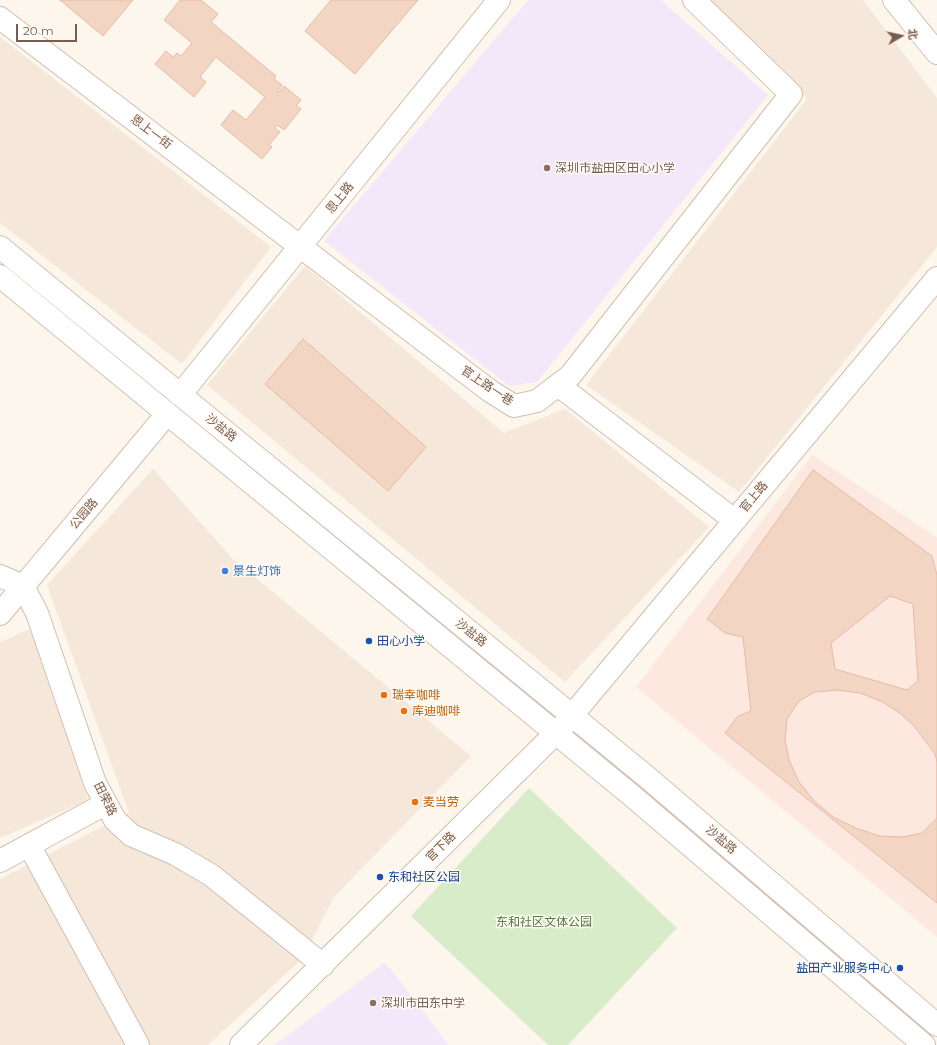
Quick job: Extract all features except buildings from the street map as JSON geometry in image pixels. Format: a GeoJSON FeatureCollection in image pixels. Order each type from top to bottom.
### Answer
{"type":"FeatureCollection","features":[{"type":"Feature","properties":{"kind":"street","name":"恩上路"},"geometry":{"type":"LineString","coordinates":[[180,395],[499,0]]}},
{"type":"Feature","properties":{"kind":"street","name":"官上路一巷"},"geometry":{"type":"LineString","coordinates":[[301,246],[490,391],[514,406],[537,401],[570,376],[791,94],[694,0]]}},
{"type":"Feature","properties":{"kind":"street"},"geometry":{"type":"LineString","coordinates":[[894,0],[937,53]]}},
{"type":"Feature","properties":{"kind":"street","name":"恩上一街"},"geometry":{"type":"LineString","coordinates":[[0,18],[301,246]]}},
{"type":"Feature","properties":{"kind":"street","name":"沙盐路"},"geometry":{"type":"LineString","coordinates":[[0,247],[653,782],[937,1025]]}},
{"type":"Feature","properties":{"kind":"street","name":"沙盐路"},"geometry":{"type":"LineString","coordinates":[[0,276],[631,795],[924,1045]]}},
{"type":"Feature","properties":{"kind":"street","name":"官上路"},"geometry":{"type":"LineString","coordinates":[[573,716],[579,706],[937,278]]}},
{"type":"Feature","properties":{"kind":"street"},"geometry":{"type":"LineString","coordinates":[[558,385],[734,520]]}},
{"type":"Feature","properties":{"kind":"street","name":"公园路"},"geometry":{"type":"LineString","coordinates":[[0,614],[167,414]]}},
{"type":"Feature","properties":{"kind":"street"},"geometry":{"type":"LineString","coordinates":[[0,576],[23,586]]}},
{"type":"Feature","properties":{"kind":"street","name":"田荣路"},"geometry":{"type":"LineString","coordinates":[[23,586],[36,613],[95,783],[115,820],[131,835],[175,854],[211,875],[323,965]]}},
{"type":"Feature","properties":{"kind":"street","name":"官下路"},"geometry":{"type":"LineString","coordinates":[[241,1045],[573,716]]}},
{"type":"Feature","properties":{"kind":"street"},"geometry":{"type":"LineString","coordinates":[[0,861],[105,804]]}},
{"type":"Feature","properties":{"kind":"street"},"geometry":{"type":"LineString","coordinates":[[29,845],[138,1045]]}},
{"type":"Feature","properties":{"kind":"shaded area","name":"深圳市盐田区田心小学"},"geometry":{"type":"Polygon","coordinates":[[[528,0],[661,0],[768,95],[537,382],[509,386],[324,241],[528,0]]]}},
{"type":"Feature","properties":{"kind":"shaded area"},"geometry":{"type":"Polygon","coordinates":[[[711,0],[863,0],[937,98],[937,247],[739,492],[586,385],[807,99],[711,0]]]}},
{"type":"Feature","properties":{"kind":"shaded area"},"geometry":{"type":"Polygon","coordinates":[[[0,37],[271,247],[182,364],[0,223],[0,37]]]}},
{"type":"Feature","properties":{"kind":"shaded area"},"geometry":{"type":"Polygon","coordinates":[[[305,266],[504,433],[565,409],[709,527],[565,682],[207,385],[305,266]]]}},
{"type":"Feature","properties":{"kind":"shaded area"},"geometry":{"type":"Polygon","coordinates":[[[812,455],[937,537],[937,937],[636,687],[812,455]]]}},
{"type":"Feature","properties":{"kind":"shaded area"},"geometry":{"type":"Polygon","coordinates":[[[153,469],[232,558],[471,756],[334,897],[302,959],[208,1045],[0,1045],[0,879],[129,813],[47,585],[153,469]]]}},
{"type":"Feature","properties":{"kind":"shaded area"},"geometry":{"type":"Polygon","coordinates":[[[30,629],[88,800],[0,838],[0,642],[30,629]]]}},
{"type":"Feature","properties":{"kind":"shaded area","name":"深圳市田东中学"},"geometry":{"type":"Polygon","coordinates":[[[385,962],[449,1045],[275,1045],[385,962]]]}},
{"type":"Feature","properties":{"kind":"green space","name":"东和社区文体公园"},"geometry":{"type":"Polygon","coordinates":[[[529,788],[677,928],[568,1045],[548,1045],[411,916],[529,788]]]}},
{"type":"Feature","properties":{"kind":"place","name":"深圳市盐田区田心小学"},"geometry":{"type":"Point","coordinates":[547,168]}},
{"type":"Feature","properties":{"kind":"place","name":"景生灯饰"},"geometry":{"type":"Point","coordinates":[225,571]}},
{"type":"Feature","properties":{"kind":"place","name":"田心小学"},"geometry":{"type":"Point","coordinates":[369,641]}},
{"type":"Feature","properties":{"kind":"place","name":"瑞幸咖啡"},"geometry":{"type":"Point","coordinates":[384,695]}},
{"type":"Feature","properties":{"kind":"place","name":"库迪咖啡"},"geometry":{"type":"Point","coordinates":[404,711]}},
{"type":"Feature","properties":{"kind":"place","name":"麦当劳"},"geometry":{"type":"Point","coordinates":[415,802]}},
{"type":"Feature","properties":{"kind":"place","name":"东和社区公园"},"geometry":{"type":"Point","coordinates":[380,877]}},
{"type":"Feature","properties":{"kind":"place","name":"盐田产业服务中心"},"geometry":{"type":"Point","coordinates":[900,968]}},
{"type":"Feature","properties":{"kind":"place","name":"深圳市田东中学"},"geometry":{"type":"Point","coordinates":[373,1003]}}]}
